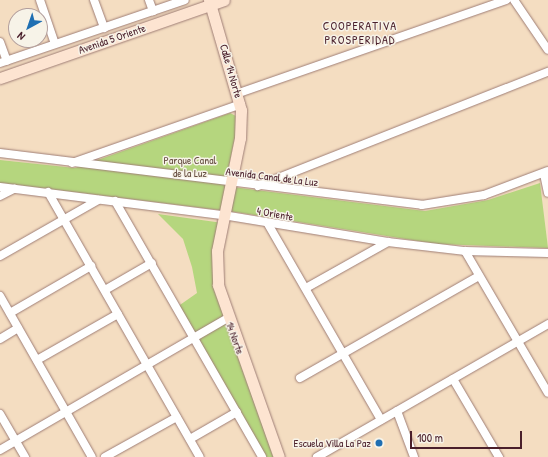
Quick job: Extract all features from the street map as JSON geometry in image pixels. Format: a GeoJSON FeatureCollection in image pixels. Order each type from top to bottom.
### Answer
{"type":"FeatureCollection","features":[{"type":"Feature","properties":{"kind":"street"},"geometry":{"type":"LineString","coordinates":[[40,0],[55,44]]}},
{"type":"Feature","properties":{"kind":"street"},"geometry":{"type":"LineString","coordinates":[[94,0],[104,28]]}},
{"type":"Feature","properties":{"kind":"street"},"geometry":{"type":"LineString","coordinates":[[149,0],[153,11]]}},
{"type":"Feature","properties":{"kind":"street"},"geometry":{"type":"LineString","coordinates":[[0,42],[3,62],[185,0]]}},
{"type":"Feature","properties":{"kind":"street","name":"Avenida 5 Oriente"},"geometry":{"type":"LineString","coordinates":[[0,78],[210,2],[224,0]]}},
{"type":"Feature","properties":{"kind":"street"},"geometry":{"type":"LineString","coordinates":[[71,164],[240,98],[506,0]]}},
{"type":"Feature","properties":{"kind":"street"},"geometry":{"type":"LineString","coordinates":[[514,0],[548,50]]}},
{"type":"Feature","properties":{"kind":"street","name":"Calle 14 Norte"},"geometry":{"type":"LineString","coordinates":[[210,2],[240,98],[240,138],[223,215]]}},
{"type":"Feature","properties":{"kind":"street"},"geometry":{"type":"LineString","coordinates":[[257,187],[548,72]]}},
{"type":"Feature","properties":{"kind":"street","name":"Avenida Canal de La Luz"},"geometry":{"type":"LineString","coordinates":[[0,154],[257,187],[422,205],[493,193],[546,172]]}},
{"type":"Feature","properties":{"kind":"street"},"geometry":{"type":"LineString","coordinates":[[546,172],[548,193]]}},
{"type":"Feature","properties":{"kind":"street","name":"4 Oriente"},"geometry":{"type":"LineString","coordinates":[[0,187],[223,215],[268,224],[388,242],[465,251],[548,253]]}},
{"type":"Feature","properties":{"kind":"street"},"geometry":{"type":"LineString","coordinates":[[0,196],[14,188]]}},
{"type":"Feature","properties":{"kind":"street"},"geometry":{"type":"LineString","coordinates":[[48,192],[200,457]]}},
{"type":"Feature","properties":{"kind":"street"},"geometry":{"type":"LineString","coordinates":[[0,256],[98,200]]}},
{"type":"Feature","properties":{"kind":"street"},"geometry":{"type":"LineString","coordinates":[[115,201],[152,263],[262,457]]}},
{"type":"Feature","properties":{"kind":"street","name":"14 Norte"},"geometry":{"type":"LineString","coordinates":[[223,215],[216,275],[228,318],[279,457]]}},
{"type":"Feature","properties":{"kind":"street"},"geometry":{"type":"LineString","coordinates":[[268,224],[381,420]]}},
{"type":"Feature","properties":{"kind":"street"},"geometry":{"type":"LineString","coordinates":[[306,288],[388,242]]}},
{"type":"Feature","properties":{"kind":"street"},"geometry":{"type":"LineString","coordinates":[[465,251],[518,342],[545,382],[548,393]]}},
{"type":"Feature","properties":{"kind":"street"},"geometry":{"type":"LineString","coordinates":[[105,290],[152,263]]}},
{"type":"Feature","properties":{"kind":"street"},"geometry":{"type":"LineString","coordinates":[[10,313],[91,266]]}},
{"type":"Feature","properties":{"kind":"street"},"geometry":{"type":"LineString","coordinates":[[300,378],[480,276]]}},
{"type":"Feature","properties":{"kind":"street"},"geometry":{"type":"LineString","coordinates":[[0,296],[92,457]]}},
{"type":"Feature","properties":{"kind":"street"},"geometry":{"type":"LineString","coordinates":[[37,360],[118,314]]}},
{"type":"Feature","properties":{"kind":"street"},"geometry":{"type":"LineString","coordinates":[[0,450],[228,318]]}},
{"type":"Feature","properties":{"kind":"street"},"geometry":{"type":"LineString","coordinates":[[317,457],[548,324]]}},
{"type":"Feature","properties":{"kind":"street"},"geometry":{"type":"LineString","coordinates":[[0,339],[18,328]]}},
{"type":"Feature","properties":{"kind":"street"},"geometry":{"type":"LineString","coordinates":[[453,379],[499,457]]}},
{"type":"Feature","properties":{"kind":"street"},"geometry":{"type":"LineString","coordinates":[[397,411],[414,457]]}},
{"type":"Feature","properties":{"kind":"street"},"geometry":{"type":"LineString","coordinates":[[190,439],[237,412]]}},
{"type":"Feature","properties":{"kind":"street"},"geometry":{"type":"LineString","coordinates":[[0,414],[24,457]]}},
{"type":"Feature","properties":{"kind":"street"},"geometry":{"type":"LineString","coordinates":[[105,457],[177,417]]}},
{"type":"Feature","properties":{"kind":"green space","name":"Parque Canal de la Luz"},"geometry":{"type":"Polygon","coordinates":[[[230,113],[236,116],[236,132],[225,186],[425,211],[488,200],[540,183],[548,248],[437,244],[235,212],[0,183],[0,160],[75,168],[230,113]]]}},
{"type":"Feature","properties":{"kind":"green space"},"geometry":{"type":"Polygon","coordinates":[[[158,214],[223,223],[214,277],[277,457],[265,457],[177,307],[197,293],[192,267],[183,239],[158,214]]]}},
{"type":"Feature","properties":{"kind":"place","name":"Escuela Villa La Paz"},"geometry":{"type":"Point","coordinates":[379,443]}},
{"type":"Feature","properties":{"kind":"district","name":"COOPERATIVA PROSPERIDAD"},"geometry":{"type":"Point","coordinates":[360,33]}}]}
